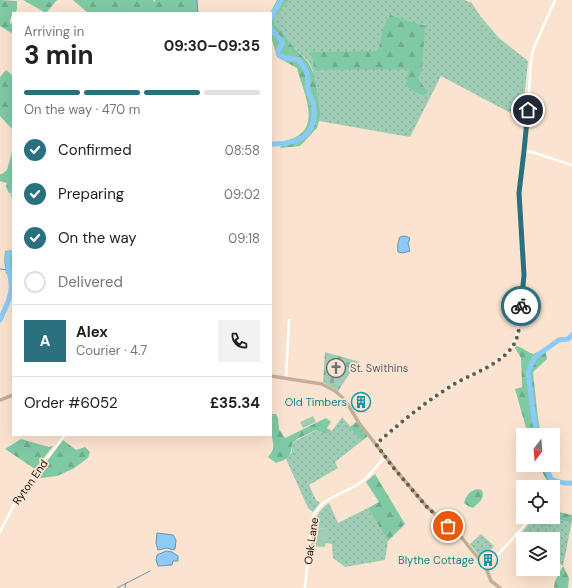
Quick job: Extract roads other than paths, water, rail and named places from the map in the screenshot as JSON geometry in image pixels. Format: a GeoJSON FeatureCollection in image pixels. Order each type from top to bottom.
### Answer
{"type":"FeatureCollection","features":[{"type":"Feature","properties":{"kind":"street"},"geometry":{"type":"LineString","coordinates":[[376,444],[411,414],[451,386],[481,371],[504,356],[514,344],[521,309],[524,275],[519,193],[528,121],[529,88],[533,50],[555,0]]}},
{"type":"Feature","properties":{"kind":"street"},"geometry":{"type":"LineString","coordinates":[[524,151],[532,152],[572,165]]}},
{"type":"Feature","properties":{"kind":"street"},"geometry":{"type":"LineString","coordinates":[[286,378],[290,320]]}},
{"type":"Feature","properties":{"kind":"street"},"geometry":{"type":"LineString","coordinates":[[272,376],[322,384],[335,391],[346,403],[385,457],[427,507],[462,538],[486,568],[491,581],[500,588]]}},
{"type":"Feature","properties":{"kind":"street"},"geometry":{"type":"LineString","coordinates":[[0,400],[12,395]]}},
{"type":"Feature","properties":{"kind":"street","name":"Ryton End"},"geometry":{"type":"LineString","coordinates":[[0,532],[18,497],[64,436]]}},
{"type":"Feature","properties":{"kind":"street","name":"Oak Lane"},"geometry":{"type":"LineString","coordinates":[[305,588],[312,518],[315,511],[322,503],[354,487],[364,480],[385,457]]}},
{"type":"Feature","properties":{"kind":"street"},"geometry":{"type":"LineString","coordinates":[[486,568],[526,524]]}},
{"type":"Feature","properties":{"kind":"water"},"geometry":{"type":"Polygon","coordinates":[[[404,236],[410,238],[408,243],[410,251],[403,253],[398,252],[399,239],[400,237],[404,236]]]}},
{"type":"Feature","properties":{"kind":"water"},"geometry":{"type":"Polygon","coordinates":[[[157,533],[173,535],[176,540],[175,549],[173,550],[167,548],[158,550],[156,543],[157,533]]]}},
{"type":"Feature","properties":{"kind":"water"},"geometry":{"type":"Polygon","coordinates":[[[166,551],[172,552],[178,556],[178,561],[173,561],[172,565],[158,566],[156,560],[157,555],[166,551]]]}},
{"type":"Feature","properties":{"kind":"waterway"},"geometry":{"type":"LineString","coordinates":[[197,0],[198,12]]}},
{"type":"Feature","properties":{"kind":"waterway"},"geometry":{"type":"LineString","coordinates":[[272,16],[281,0]]}},
{"type":"Feature","properties":{"kind":"waterway"},"geometry":{"type":"LineString","coordinates":[[272,30],[282,41],[278,54],[284,58],[299,60],[305,69],[308,76],[308,88],[313,103],[314,114],[313,123],[305,136],[290,142],[272,144]]}},
{"type":"Feature","properties":{"kind":"waterway"},"geometry":{"type":"LineString","coordinates":[[0,320],[11,292],[8,254],[12,252]]}},
{"type":"Feature","properties":{"kind":"waterway"},"geometry":{"type":"LineString","coordinates":[[0,269],[8,270]]}},
{"type":"Feature","properties":{"kind":"waterway"},"geometry":{"type":"LineString","coordinates":[[536,428],[528,372],[535,357],[559,340],[568,339],[572,335]]}},
{"type":"Feature","properties":{"kind":"waterway"},"geometry":{"type":"LineString","coordinates":[[548,472],[551,479],[572,483]]}},
{"type":"Feature","properties":{"kind":"waterway"},"geometry":{"type":"LineString","coordinates":[[117,588],[150,571]]}},
{"type":"Feature","properties":{"kind":"waterway"},"geometry":{"type":"LineString","coordinates":[[125,588],[126,583]]}},
{"type":"Feature","properties":{"kind":"place","name":"St. Swithins"},"geometry":{"type":"Point","coordinates":[336,368]}},
{"type":"Feature","properties":{"kind":"place","name":"Old Timbers"},"geometry":{"type":"Point","coordinates":[361,402]}},
{"type":"Feature","properties":{"kind":"place","name":"Blythe Cottage"},"geometry":{"type":"Point","coordinates":[488,560]}}]}
